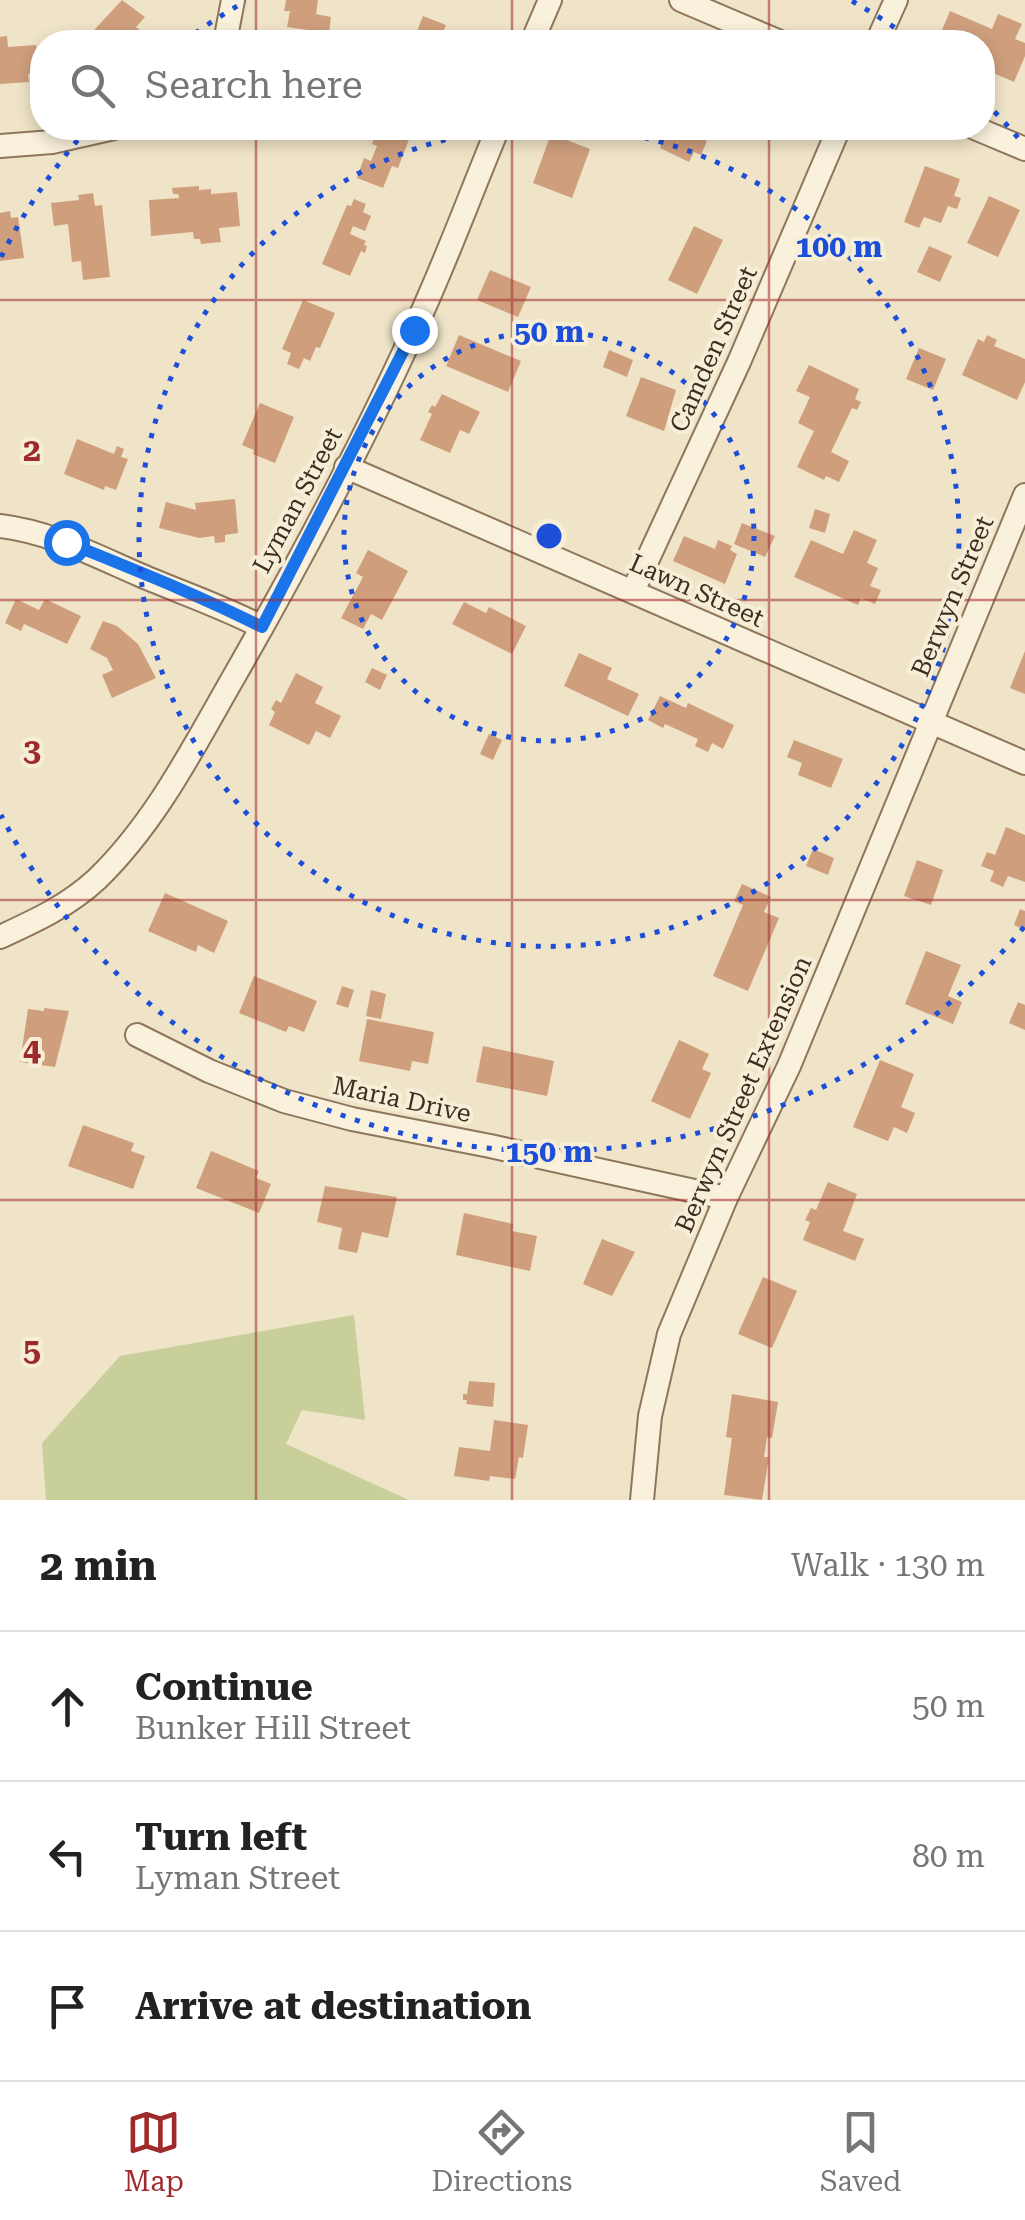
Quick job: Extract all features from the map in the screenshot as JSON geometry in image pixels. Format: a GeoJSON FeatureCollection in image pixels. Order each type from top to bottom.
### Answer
{"type":"FeatureCollection","features":[{"type":"Feature","properties":{"kind":"street"},"geometry":{"type":"LineString","coordinates":[[227,30],[233,0]]}},
{"type":"Feature","properties":{"kind":"street"},"geometry":{"type":"LineString","coordinates":[[537,30],[550,0]]}},
{"type":"Feature","properties":{"kind":"street"},"geometry":{"type":"LineString","coordinates":[[681,0],[752,30]]}},
{"type":"Feature","properties":{"kind":"street"},"geometry":{"type":"LineString","coordinates":[[882,30],[896,0]]}},
{"type":"Feature","properties":{"kind":"street"},"geometry":{"type":"LineString","coordinates":[[995,137],[1025,150]]}},
{"type":"Feature","properties":{"kind":"street"},"geometry":{"type":"LineString","coordinates":[[0,146],[61,140]]}},
{"type":"Feature","properties":{"kind":"street","name":"Lyman Street"},"geometry":{"type":"LineString","coordinates":[[0,936],[69,902],[120,854],[162,800],[262,627],[346,467],[414,330],[493,140]]}},
{"type":"Feature","properties":{"kind":"street","name":"Camden Street"},"geometry":{"type":"LineString","coordinates":[[633,590],[739,362],[835,140]]}},
{"type":"Feature","properties":{"kind":"street","name":"Lawn Street"},"geometry":{"type":"LineString","coordinates":[[346,467],[1025,762]]}},
{"type":"Feature","properties":{"kind":"street","name":"Berwyn Street"},"geometry":{"type":"LineString","coordinates":[[930,720],[1025,495]]}},
{"type":"Feature","properties":{"kind":"street"},"geometry":{"type":"LineString","coordinates":[[0,526],[66,542],[210,600],[262,627]]}},
{"type":"Feature","properties":{"kind":"street","name":"Berwyn Street Extension"},"geometry":{"type":"LineString","coordinates":[[642,1500],[650,1416],[669,1334],[726,1198],[789,1066],[930,720]]}},
{"type":"Feature","properties":{"kind":"street","name":"Maria Drive"},"geometry":{"type":"LineString","coordinates":[[137,1035],[284,1101],[352,1119],[726,1198]]}},
{"type":"Feature","properties":{"kind":"green space"},"geometry":{"type":"Polygon","coordinates":[[[354,1315],[365,1420],[302,1410],[286,1444],[409,1500],[46,1500],[42,1443],[120,1356],[354,1315]]]}},
{"type":"Feature","properties":{"kind":"building"},"geometry":{"type":"Polygon","coordinates":[[[122,0],[145,17],[136,27],[140,30],[94,30],[122,0]]]}},
{"type":"Feature","properties":{"kind":"building"},"geometry":{"type":"Polygon","coordinates":[[[286,0],[318,0],[316,14],[331,17],[329,30],[287,27],[290,11],[284,11],[286,0]]]}},
{"type":"Feature","properties":{"kind":"building"},"geometry":{"type":"Polygon","coordinates":[[[950,11],[992,29],[998,14],[1022,24],[1015,39],[1025,43],[1025,56],[1014,82],[995,74],[995,30],[942,30],[950,11]]]}},
{"type":"Feature","properties":{"kind":"building"},"geometry":{"type":"Polygon","coordinates":[[[423,16],[446,25],[444,30],[418,30],[423,16]]]}},
{"type":"Feature","properties":{"kind":"building"},"geometry":{"type":"Polygon","coordinates":[[[7,36],[8,47],[30,45],[29,82],[0,84],[0,37],[7,36]]]}},
{"type":"Feature","properties":{"kind":"building"},"geometry":{"type":"Polygon","coordinates":[[[373,140],[409,140],[398,168],[392,166],[383,188],[357,178],[364,158],[371,161],[377,146],[372,144],[373,140]]]}},
{"type":"Feature","properties":{"kind":"building"},"geometry":{"type":"Polygon","coordinates":[[[549,140],[567,140],[590,149],[572,198],[533,183],[549,140]]]}},
{"type":"Feature","properties":{"kind":"building"},"geometry":{"type":"Polygon","coordinates":[[[664,140],[707,141],[701,155],[694,152],[689,162],[660,148],[664,140]]]}},
{"type":"Feature","properties":{"kind":"building"},"geometry":{"type":"Polygon","coordinates":[[[925,166],[960,179],[954,196],[961,198],[957,209],[948,206],[941,223],[924,217],[919,228],[904,222],[925,166]]]}},
{"type":"Feature","properties":{"kind":"building"},"geometry":{"type":"Polygon","coordinates":[[[199,186],[199,190],[211,189],[211,194],[237,192],[240,226],[219,228],[221,242],[201,244],[200,239],[194,239],[193,232],[151,236],[149,200],[179,198],[172,188],[199,186]]]}},
{"type":"Feature","properties":{"kind":"building"},"geometry":{"type":"Polygon","coordinates":[[[93,193],[95,206],[102,205],[110,277],[83,280],[81,261],[72,262],[68,224],[54,226],[51,203],[79,200],[78,195],[93,193]]]}},
{"type":"Feature","properties":{"kind":"building"},"geometry":{"type":"Polygon","coordinates":[[[989,196],[1020,210],[998,257],[967,243],[989,196]]]}},
{"type":"Feature","properties":{"kind":"building"},"geometry":{"type":"Polygon","coordinates":[[[354,199],[366,204],[363,212],[371,216],[365,231],[353,226],[350,234],[366,241],[367,246],[350,276],[322,264],[347,205],[351,206],[354,199]]]}},
{"type":"Feature","properties":{"kind":"building"},"geometry":{"type":"Polygon","coordinates":[[[10,211],[11,218],[18,217],[24,258],[0,261],[0,213],[10,211]]]}},
{"type":"Feature","properties":{"kind":"building"},"geometry":{"type":"Polygon","coordinates":[[[694,226],[723,240],[697,294],[668,280],[694,226]]]}},
{"type":"Feature","properties":{"kind":"building"},"geometry":{"type":"Polygon","coordinates":[[[929,246],[952,256],[940,282],[917,272],[929,246]]]}},
{"type":"Feature","properties":{"kind":"building"},"geometry":{"type":"Polygon","coordinates":[[[490,270],[531,287],[518,317],[477,300],[490,270]]]}},
{"type":"Feature","properties":{"kind":"building"},"geometry":{"type":"Polygon","coordinates":[[[303,300],[335,313],[320,348],[316,347],[310,361],[304,358],[299,369],[287,364],[291,353],[282,349],[303,300]]]}},
{"type":"Feature","properties":{"kind":"building"},"geometry":{"type":"Polygon","coordinates":[[[459,335],[521,361],[508,392],[446,366],[459,335]]]}},
{"type":"Feature","properties":{"kind":"building"},"geometry":{"type":"Polygon","coordinates":[[[987,335],[997,340],[994,346],[1025,359],[1025,382],[1017,400],[962,375],[978,339],[984,342],[987,335]]]}},
{"type":"Feature","properties":{"kind":"building"},"geometry":{"type":"Polygon","coordinates":[[[919,348],[946,359],[933,390],[906,379],[919,348]]]}},
{"type":"Feature","properties":{"kind":"building"},"geometry":{"type":"Polygon","coordinates":[[[609,350],[633,360],[627,377],[603,367],[609,350]]]}},
{"type":"Feature","properties":{"kind":"building"},"geometry":{"type":"Polygon","coordinates":[[[809,365],[859,389],[855,399],[861,402],[857,410],[852,408],[831,452],[849,461],[839,482],[826,476],[824,480],[797,467],[814,431],[798,423],[810,397],[796,391],[809,365]]]}},
{"type":"Feature","properties":{"kind":"building"},"geometry":{"type":"Polygon","coordinates":[[[641,377],[676,390],[664,431],[626,416],[641,377]]]}},
{"type":"Feature","properties":{"kind":"building"},"geometry":{"type":"Polygon","coordinates":[[[442,394],[480,412],[469,434],[460,430],[450,453],[420,440],[432,414],[428,412],[442,394]]]}},
{"type":"Feature","properties":{"kind":"building"},"geometry":{"type":"Polygon","coordinates":[[[260,403],[294,417],[275,463],[242,445],[260,403]]]}},
{"type":"Feature","properties":{"kind":"building"},"geometry":{"type":"Polygon","coordinates":[[[77,439],[114,454],[117,446],[124,449],[121,457],[128,459],[116,490],[105,486],[104,490],[64,474],[77,439]]]}},
{"type":"Feature","properties":{"kind":"building"},"geometry":{"type":"Polygon","coordinates":[[[235,499],[238,533],[225,535],[225,542],[215,543],[214,536],[199,538],[159,528],[166,502],[196,510],[195,503],[235,499]]]}},
{"type":"Feature","properties":{"kind":"building"},"geometry":{"type":"Polygon","coordinates":[[[815,509],[830,514],[825,533],[809,528],[815,509]]]}},
{"type":"Feature","properties":{"kind":"building"},"geometry":{"type":"Polygon","coordinates":[[[742,523],[775,536],[765,557],[734,544],[742,523]]]}},
{"type":"Feature","properties":{"kind":"building"},"geometry":{"type":"Polygon","coordinates":[[[854,530],[877,540],[867,563],[878,568],[870,586],[881,590],[875,604],[861,598],[858,605],[794,577],[811,540],[843,554],[854,530]]]}},
{"type":"Feature","properties":{"kind":"building"},"geometry":{"type":"Polygon","coordinates":[[[684,536],[715,549],[718,540],[732,546],[730,550],[737,554],[725,584],[673,561],[684,536]]]}},
{"type":"Feature","properties":{"kind":"building"},"geometry":{"type":"Polygon","coordinates":[[[368,550],[408,571],[382,620],[371,614],[363,629],[341,618],[363,577],[356,573],[368,550]]]}},
{"type":"Feature","properties":{"kind":"building"},"geometry":{"type":"Polygon","coordinates":[[[16,599],[39,610],[45,599],[81,616],[67,644],[24,624],[21,631],[5,623],[16,599]]]}},
{"type":"Feature","properties":{"kind":"building"},"geometry":{"type":"Polygon","coordinates":[[[464,602],[486,613],[489,607],[526,626],[512,654],[452,624],[464,602]]]}},
{"type":"Feature","properties":{"kind":"building"},"geometry":{"type":"Polygon","coordinates":[[[103,621],[117,626],[138,644],[156,678],[112,698],[102,675],[113,670],[107,658],[90,649],[103,621]]]}},
{"type":"Feature","properties":{"kind":"building"},"geometry":{"type":"Polygon","coordinates":[[[1025,651],[1025,694],[1010,688],[1025,651]]]}},
{"type":"Feature","properties":{"kind":"building"},"geometry":{"type":"Polygon","coordinates":[[[579,653],[612,668],[607,679],[639,694],[628,716],[564,686],[579,653]]]}},
{"type":"Feature","properties":{"kind":"building"},"geometry":{"type":"Polygon","coordinates":[[[372,668],[387,675],[380,690],[365,682],[372,668]]]}},
{"type":"Feature","properties":{"kind":"building"},"geometry":{"type":"Polygon","coordinates":[[[296,673],[323,687],[315,703],[341,716],[330,738],[316,731],[309,745],[269,725],[275,712],[271,709],[276,700],[281,703],[296,673]]]}},
{"type":"Feature","properties":{"kind":"building"},"geometry":{"type":"Polygon","coordinates":[[[660,696],[686,708],[688,703],[734,725],[723,749],[712,743],[708,752],[695,746],[698,739],[648,720],[660,696]]]}},
{"type":"Feature","properties":{"kind":"building"},"geometry":{"type":"Polygon","coordinates":[[[489,734],[502,740],[493,760],[480,754],[489,734]]]}},
{"type":"Feature","properties":{"kind":"building"},"geometry":{"type":"Polygon","coordinates":[[[794,740],[843,759],[831,788],[798,775],[802,763],[787,757],[794,740]]]}},
{"type":"Feature","properties":{"kind":"building"},"geometry":{"type":"Polygon","coordinates":[[[1006,827],[1025,835],[1025,882],[1008,876],[1003,887],[990,881],[994,871],[981,866],[987,852],[995,855],[1006,827]]]}},
{"type":"Feature","properties":{"kind":"building"},"geometry":{"type":"Polygon","coordinates":[[[813,849],[834,858],[828,875],[806,866],[813,849]]]}},
{"type":"Feature","properties":{"kind":"building"},"geometry":{"type":"Polygon","coordinates":[[[917,860],[943,870],[931,905],[904,896],[917,860]]]}},
{"type":"Feature","properties":{"kind":"building"},"geometry":{"type":"Polygon","coordinates":[[[742,884],[771,897],[764,912],[779,918],[748,991],[713,976],[743,905],[734,901],[742,884]]]}},
{"type":"Feature","properties":{"kind":"building"},"geometry":{"type":"Polygon","coordinates":[[[165,893],[228,921],[214,953],[198,945],[196,952],[148,931],[165,893]]]}},
{"type":"Feature","properties":{"kind":"building"},"geometry":{"type":"Polygon","coordinates":[[[1020,909],[1025,911],[1025,930],[1014,925],[1020,909]]]}},
{"type":"Feature","properties":{"kind":"building"},"geometry":{"type":"Polygon","coordinates":[[[926,951],[961,965],[948,996],[962,1002],[953,1024],[905,1004],[926,951]]]}},
{"type":"Feature","properties":{"kind":"building"},"geometry":{"type":"Polygon","coordinates":[[[254,976],[317,1001],[304,1032],[289,1026],[286,1032],[239,1013],[254,976]]]}},
{"type":"Feature","properties":{"kind":"building"},"geometry":{"type":"Polygon","coordinates":[[[342,986],[354,990],[348,1008],[336,1004],[342,986]]]}},
{"type":"Feature","properties":{"kind":"building"},"geometry":{"type":"Polygon","coordinates":[[[371,990],[386,994],[381,1019],[366,1016],[371,990]]]}},
{"type":"Feature","properties":{"kind":"building"},"geometry":{"type":"Polygon","coordinates":[[[1018,1002],[1025,1005],[1025,1030],[1009,1023],[1018,1002]]]}},
{"type":"Feature","properties":{"kind":"building"},"geometry":{"type":"Polygon","coordinates":[[[28,1009],[69,1011],[55,1067],[20,1062],[28,1009]]]}},
{"type":"Feature","properties":{"kind":"building"},"geometry":{"type":"Polygon","coordinates":[[[367,1019],[434,1032],[428,1064],[412,1061],[410,1071],[359,1061],[367,1019]]]}},
{"type":"Feature","properties":{"kind":"building"},"geometry":{"type":"Polygon","coordinates":[[[679,1040],[709,1054],[702,1069],[711,1073],[690,1119],[651,1101],[679,1040]]]}},
{"type":"Feature","properties":{"kind":"building"},"geometry":{"type":"Polygon","coordinates":[[[483,1046],[554,1061],[547,1096],[476,1082],[483,1046]]]}},
{"type":"Feature","properties":{"kind":"building"},"geometry":{"type":"Polygon","coordinates":[[[880,1060],[914,1074],[901,1107],[915,1113],[907,1133],[894,1127],[888,1141],[853,1127],[880,1060]]]}},
{"type":"Feature","properties":{"kind":"building"},"geometry":{"type":"Polygon","coordinates":[[[83,1125],[134,1143],[131,1151],[145,1156],[133,1189],[68,1166],[83,1125]]]}},
{"type":"Feature","properties":{"kind":"building"},"geometry":{"type":"Polygon","coordinates":[[[211,1151],[259,1171],[256,1178],[271,1184],[259,1213],[196,1188],[211,1151]]]}},
{"type":"Feature","properties":{"kind":"building"},"geometry":{"type":"Polygon","coordinates":[[[828,1182],[857,1194],[843,1231],[864,1239],[855,1261],[803,1240],[810,1222],[805,1220],[811,1208],[816,1210],[828,1182]]]}},
{"type":"Feature","properties":{"kind":"building"},"geometry":{"type":"Polygon","coordinates":[[[325,1186],[397,1197],[388,1238],[362,1232],[357,1253],[338,1249],[342,1228],[317,1222],[325,1186]]]}},
{"type":"Feature","properties":{"kind":"building"},"geometry":{"type":"Polygon","coordinates":[[[464,1213],[513,1224],[512,1231],[537,1236],[530,1271],[456,1255],[464,1213]]]}},
{"type":"Feature","properties":{"kind":"building"},"geometry":{"type":"Polygon","coordinates":[[[602,1239],[635,1252],[612,1296],[583,1284],[602,1239]]]}},
{"type":"Feature","properties":{"kind":"building"},"geometry":{"type":"Polygon","coordinates":[[[763,1277],[797,1291],[772,1348],[738,1334],[763,1277]]]}},
{"type":"Feature","properties":{"kind":"building"},"geometry":{"type":"Polygon","coordinates":[[[469,1381],[495,1383],[493,1407],[466,1404],[463,1394],[467,1394],[469,1381]]]}},
{"type":"Feature","properties":{"kind":"building"},"geometry":{"type":"Polygon","coordinates":[[[732,1394],[778,1402],[772,1438],[767,1437],[764,1457],[769,1457],[762,1500],[724,1495],[732,1438],[726,1437],[732,1394]]]}},
{"type":"Feature","properties":{"kind":"building"},"geometry":{"type":"Polygon","coordinates":[[[494,1420],[528,1425],[515,1479],[490,1476],[489,1481],[454,1476],[459,1447],[490,1451],[494,1420]]]}},
{"type":"Feature","properties":{"kind":"route"},"geometry":{"type":"LineString","coordinates":[[66,542],[210,600],[262,627],[414,330]]}}]}
